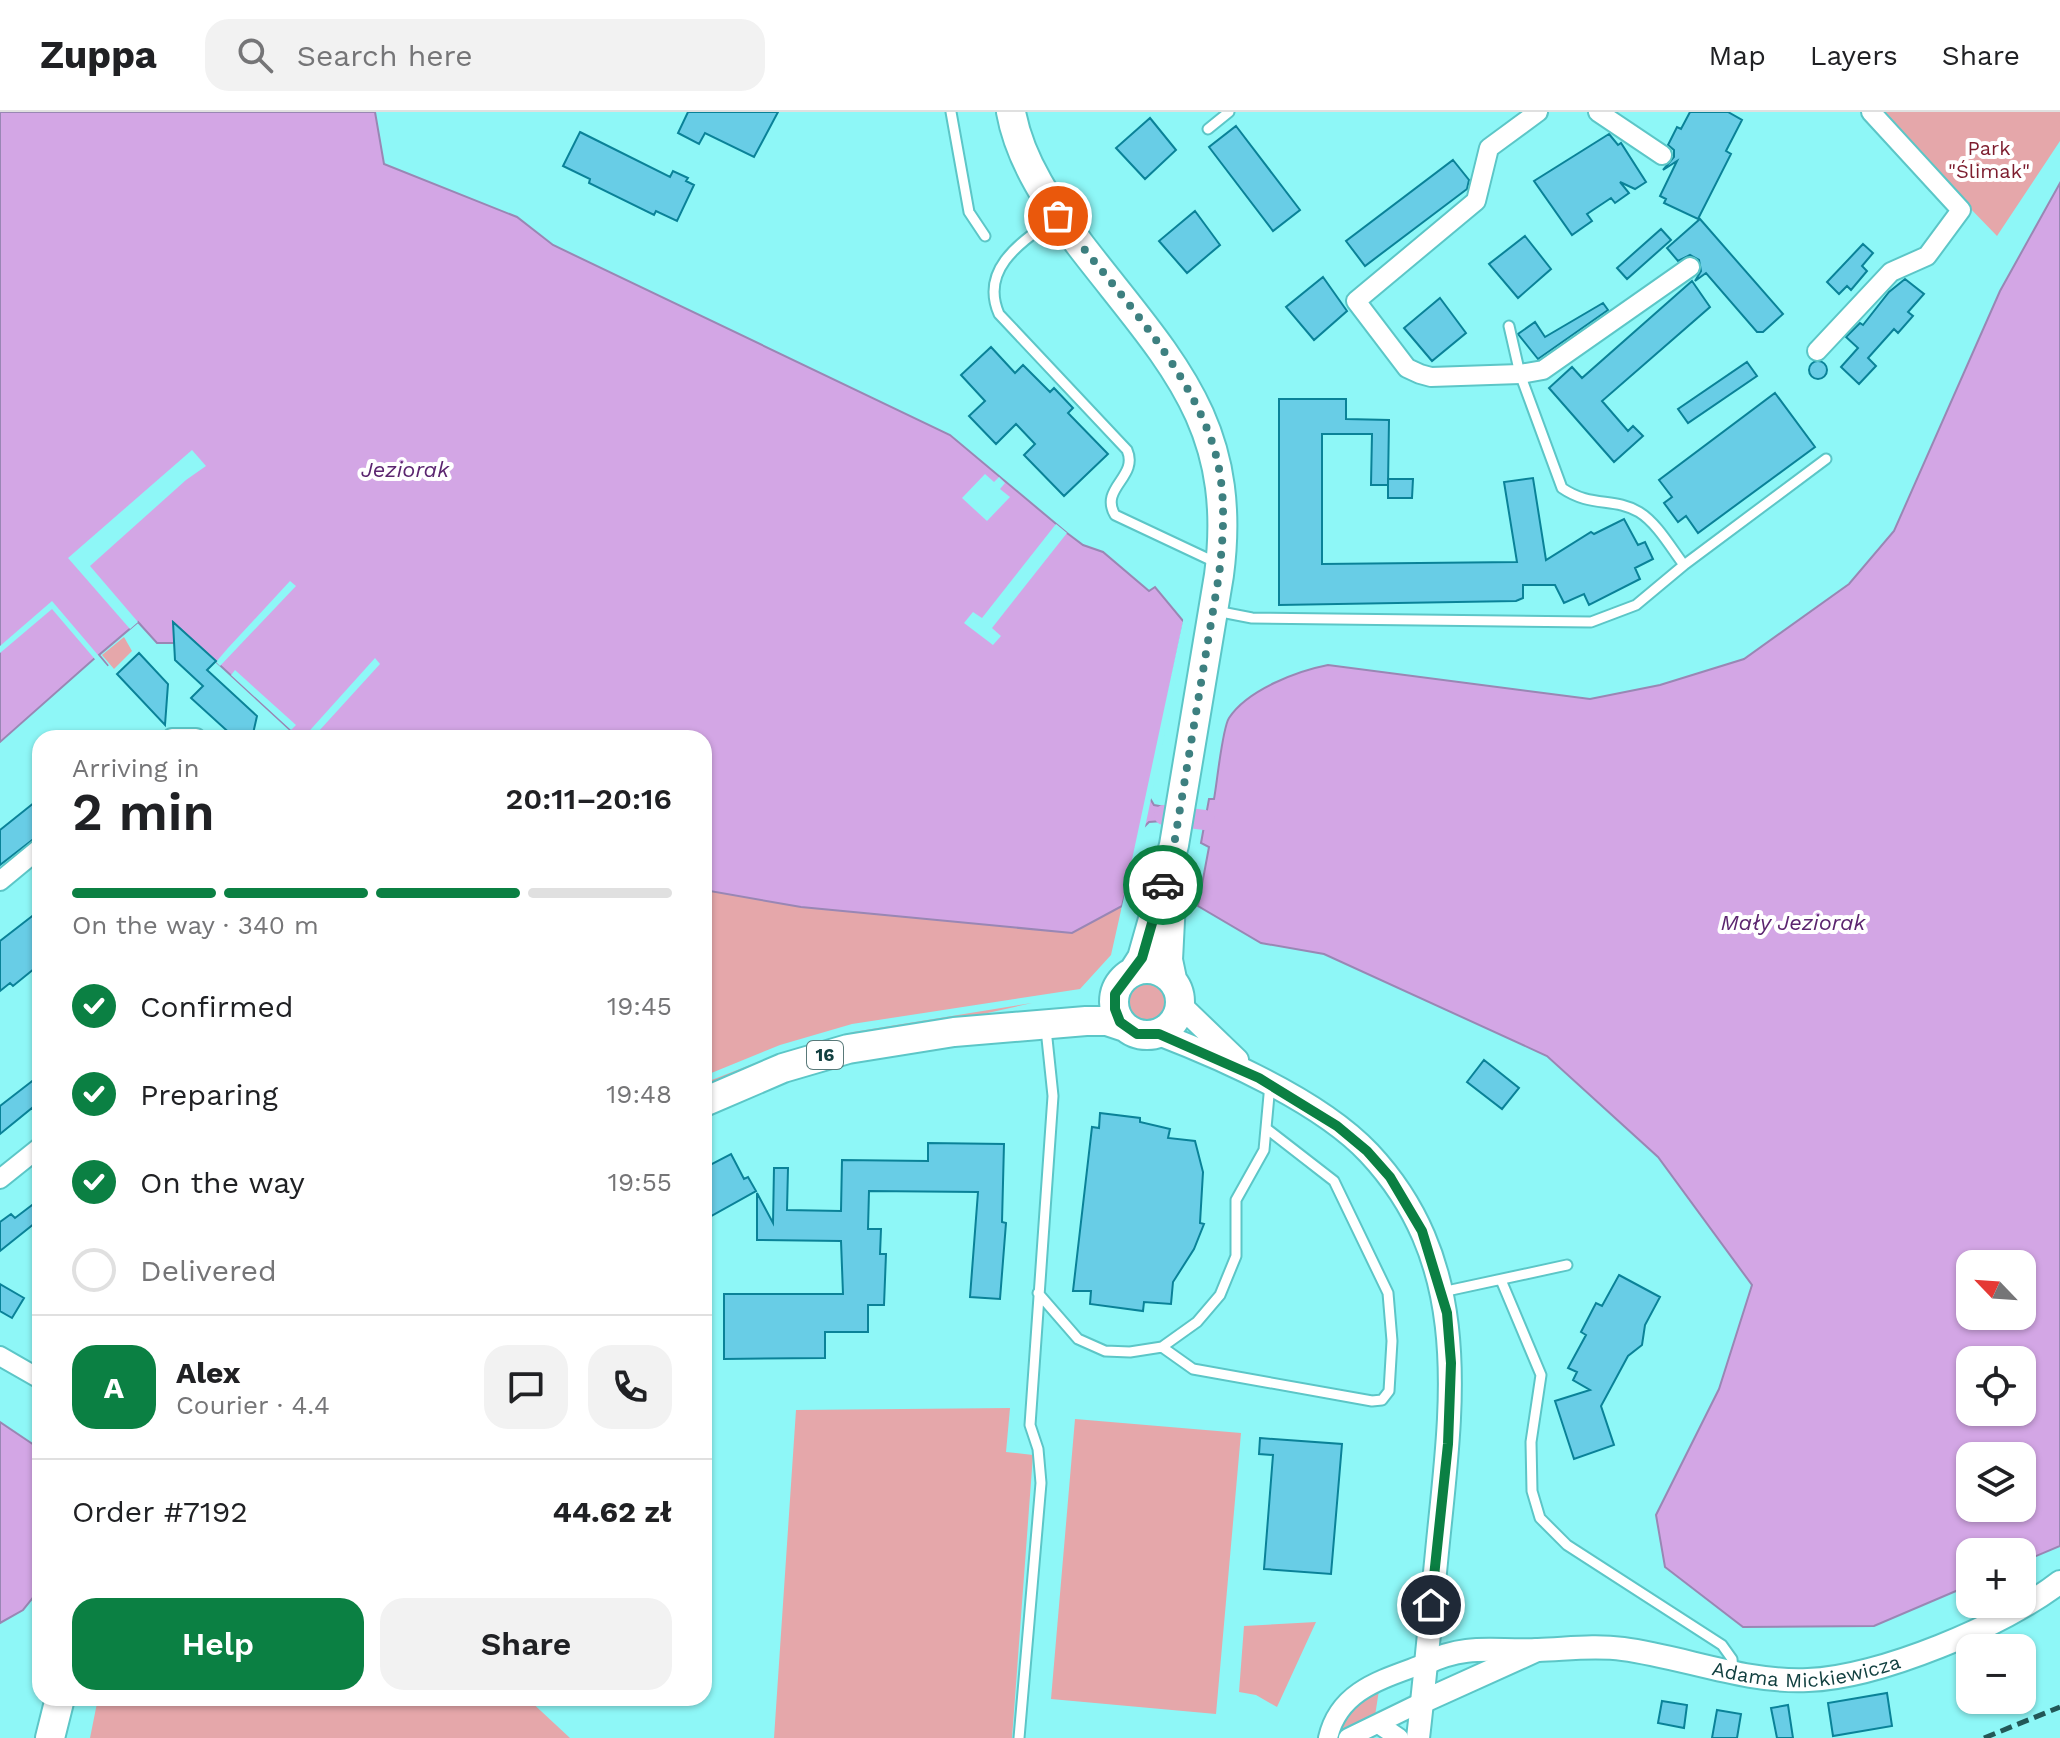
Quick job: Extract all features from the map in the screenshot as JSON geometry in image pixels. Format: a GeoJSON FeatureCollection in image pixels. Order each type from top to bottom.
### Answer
{"type":"FeatureCollection","features":[{"type":"Feature","properties":{"kind":"main road"},"geometry":{"type":"LineString","coordinates":[[1011,112],[1020,144],[1058,216],[1164,353],[1200,412],[1213,444],[1222,488],[1220,564],[1174,845],[1168,960],[1172,979],[1180,992],[1181,1006],[1176,1020],[1159,1034]]}},
{"type":"Feature","properties":{"kind":"main road"},"geometry":{"type":"LineString","coordinates":[[1125,1027],[1115,1009],[1125,980],[1142,958],[1174,845]]}},
{"type":"Feature","properties":{"kind":"main road"},"geometry":{"type":"LineString","coordinates":[[1125,980],[1154,969],[1172,979]]}},
{"type":"Feature","properties":{"kind":"main road","name":"16"},"geometry":{"type":"LineString","coordinates":[[954,1032],[988,1020],[1084,1003],[1125,980]]}},
{"type":"Feature","properties":{"kind":"main road","name":"16"},"geometry":{"type":"LineString","coordinates":[[712,1099],[815,1057],[880,1042],[954,1032],[1107,1021],[1137,1034],[1159,1034]]}},
{"type":"Feature","properties":{"kind":"main road"},"geometry":{"type":"LineString","coordinates":[[50,1738],[58,1706]]}},
{"type":"Feature","properties":{"kind":"street"},"geometry":{"type":"LineString","coordinates":[[1538,112],[1489,148],[1476,201],[1356,301],[1407,368],[1431,377],[1520,374],[1543,370],[1690,267]]}},
{"type":"Feature","properties":{"kind":"street"},"geometry":{"type":"LineString","coordinates":[[1598,112],[1662,155]]}},
{"type":"Feature","properties":{"kind":"street"},"geometry":{"type":"LineString","coordinates":[[1817,351],[1891,272],[1927,256],[1961,210],[1871,112]]}},
{"type":"Feature","properties":{"kind":"street"},"geometry":{"type":"LineString","coordinates":[[0,881],[32,855]]}},
{"type":"Feature","properties":{"kind":"street"},"geometry":{"type":"LineString","coordinates":[[1181,1006],[1215,1042],[1264,1081],[1337,1126],[1367,1151],[1390,1177],[1422,1231],[1442,1292],[1450,1336],[1451,1398],[1418,1738]]}},
{"type":"Feature","properties":{"kind":"street"},"geometry":{"type":"LineString","coordinates":[[1159,1034],[1264,1081]]}},
{"type":"Feature","properties":{"kind":"street"},"geometry":{"type":"LineString","coordinates":[[0,1179],[32,1153]]}},
{"type":"Feature","properties":{"kind":"street"},"geometry":{"type":"LineString","coordinates":[[0,1356],[32,1374]]}},
{"type":"Feature","properties":{"kind":"street","name":"Adama Mickiewicza"},"geometry":{"type":"LineString","coordinates":[[1426,1663],[1468,1648],[1614,1648],[1808,1680],[1847,1674],[1960,1637],[2041,1597],[2060,1582]]}},
{"type":"Feature","properties":{"kind":"street"},"geometry":{"type":"LineString","coordinates":[[1431,1605],[1443,1630],[1468,1648]]}},
{"type":"Feature","properties":{"kind":"street","name":"Adama Mickiewicza"},"geometry":{"type":"LineString","coordinates":[[1422,1702],[1537,1650]]}},
{"type":"Feature","properties":{"kind":"street"},"geometry":{"type":"LineString","coordinates":[[1328,1738],[1337,1714],[1354,1693],[1426,1663]]}},
{"type":"Feature","properties":{"kind":"street"},"geometry":{"type":"LineString","coordinates":[[1348,1738],[1422,1702]]}},
{"type":"Feature","properties":{"kind":"street"},"geometry":{"type":"LineString","coordinates":[[1380,1725],[1399,1738]]}},
{"type":"Feature","properties":{"kind":"lane"},"geometry":{"type":"LineString","coordinates":[[951,112],[969,212],[985,236]]}},
{"type":"Feature","properties":{"kind":"lane"},"geometry":{"type":"LineString","coordinates":[[1208,129],[1229,112]]}},
{"type":"Feature","properties":{"kind":"lane"},"geometry":{"type":"LineString","coordinates":[[1058,216],[1024,240],[1004,261],[994,288],[999,314],[1127,450],[1131,460],[1129,469],[1110,495],[1109,505],[1115,515],[1220,564]]}},
{"type":"Feature","properties":{"kind":"lane"},"geometry":{"type":"LineString","coordinates":[[1509,326],[1520,374],[1562,488],[1590,503],[1622,505],[1640,512],[1684,565]]}},
{"type":"Feature","properties":{"kind":"lane"},"geometry":{"type":"LineString","coordinates":[[1213,610],[1252,618],[1591,622],[1636,605],[1684,565],[1826,459]]}},
{"type":"Feature","properties":{"kind":"lane"},"geometry":{"type":"LineString","coordinates":[[1019,1738],[1041,1483],[1038,1449],[1030,1425],[1053,1096],[1046,1026]]}},
{"type":"Feature","properties":{"kind":"lane"},"geometry":{"type":"LineString","coordinates":[[1038,1293],[1078,1339],[1105,1351],[1130,1352],[1162,1347],[1197,1322],[1220,1295],[1236,1256],[1236,1200],[1259,1162],[1267,1125],[1264,1081]]}},
{"type":"Feature","properties":{"kind":"lane"},"geometry":{"type":"LineString","coordinates":[[1162,1347],[1193,1369],[1372,1401],[1382,1400],[1389,1391],[1392,1341],[1388,1293],[1334,1181],[1267,1125]]}},
{"type":"Feature","properties":{"kind":"lane"},"geometry":{"type":"LineString","coordinates":[[1442,1292],[1567,1265]]}},
{"type":"Feature","properties":{"kind":"lane"},"geometry":{"type":"LineString","coordinates":[[1501,1280],[1541,1375],[1531,1442],[1532,1491],[1540,1518],[1567,1545],[1722,1645],[1732,1659],[1733,1670]]}},
{"type":"Feature","properties":{"kind":"green space","name":"Park \"Ślimak\""},"geometry":{"type":"Polygon","coordinates":[[[1877,112],[2060,112],[2060,141],[1997,236],[1877,112]]]}},
{"type":"Feature","properties":{"kind":"green space"},"geometry":{"type":"Polygon","coordinates":[[[124,637],[132,651],[114,669],[102,655],[124,637]]]}},
{"type":"Feature","properties":{"kind":"green space"},"geometry":{"type":"Polygon","coordinates":[[[712,891],[801,907],[1072,933],[1122,906],[1111,955],[1080,989],[852,1024],[780,1045],[712,1073],[712,891]]]}},
{"type":"Feature","properties":{"kind":"green space"},"geometry":{"type":"Polygon","coordinates":[[[1147,980],[1163,986],[1169,1002],[1163,1018],[1147,1024],[1131,1018],[1125,1002],[1131,986],[1147,980]]]}},
{"type":"Feature","properties":{"kind":"green space"},"geometry":{"type":"Polygon","coordinates":[[[1032,1003],[947,1022],[712,1088],[712,1080],[783,1052],[853,1032],[1032,1003]]]}},
{"type":"Feature","properties":{"kind":"green space"},"geometry":{"type":"Polygon","coordinates":[[[1010,1408],[1006,1452],[1033,1455],[1012,1738],[774,1738],[796,1410],[1010,1408]]]}},
{"type":"Feature","properties":{"kind":"green space"},"geometry":{"type":"Polygon","coordinates":[[[1075,1419],[1241,1433],[1216,1714],[1051,1699],[1075,1419]]]}},
{"type":"Feature","properties":{"kind":"green space"},"geometry":{"type":"Polygon","coordinates":[[[1316,1622],[1277,1707],[1256,1695],[1239,1692],[1244,1626],[1316,1622]]]}},
{"type":"Feature","properties":{"kind":"green space"},"geometry":{"type":"Polygon","coordinates":[[[1379,1690],[1375,1716],[1337,1738],[1349,1709],[1379,1690]]]}},
{"type":"Feature","properties":{"kind":"green space"},"geometry":{"type":"Polygon","coordinates":[[[96,1706],[536,1706],[570,1738],[90,1738],[96,1706]]]}},
{"type":"Feature","properties":{"kind":"water","name":"Jeziorak"},"geometry":{"type":"Polygon","coordinates":[[[0,112],[375,112],[384,164],[517,217],[553,245],[950,435],[1083,545],[1103,552],[1149,591],[1155,587],[1184,622],[1148,795],[1154,805],[1165,807],[1162,821],[1149,822],[1142,829],[1122,906],[1072,933],[801,907],[712,891],[712,730],[290,730],[174,623],[174,643],[157,643],[138,622],[99,655],[108,666],[96,657],[0,742],[0,112]]]}},
{"type":"Feature","properties":{"kind":"water","name":"Mały Jeziorak"},"geometry":{"type":"Polygon","coordinates":[[[2060,183],[2060,1546],[2036,1556],[2036,1538],[1956,1538],[1956,1591],[1874,1626],[1743,1627],[1665,1567],[1656,1515],[1719,1389],[1752,1285],[1658,1157],[1547,1056],[1324,954],[1261,943],[1198,906],[1209,847],[1201,843],[1209,799],[1214,799],[1226,724],[1237,708],[1274,683],[1328,665],[1590,699],[1660,685],[1744,659],[1849,584],[1894,531],[2000,291],[2060,183]]]}},
{"type":"Feature","properties":{"kind":"water"},"geometry":{"type":"Polygon","coordinates":[[[0,1422],[32,1444],[32,1599],[23,1610],[0,1623],[0,1422]]]}},
{"type":"Feature","properties":{"kind":"pier"},"geometry":{"type":"Polygon","coordinates":[[[192,450],[206,466],[186,480],[90,566],[138,622],[130,629],[68,558],[192,450]]]}},
{"type":"Feature","properties":{"kind":"pier"},"geometry":{"type":"Polygon","coordinates":[[[985,474],[994,482],[999,477],[1005,483],[1000,489],[1010,497],[987,521],[962,498],[985,474]]]}},
{"type":"Feature","properties":{"kind":"pier"},"geometry":{"type":"Polygon","coordinates":[[[1056,524],[1067,533],[992,628],[1001,636],[993,645],[964,623],[973,612],[982,618],[1056,524]]]}},
{"type":"Feature","properties":{"kind":"pier"},"geometry":{"type":"Polygon","coordinates":[[[290,581],[296,586],[220,666],[216,662],[290,581]]]}},
{"type":"Feature","properties":{"kind":"pier"},"geometry":{"type":"Polygon","coordinates":[[[52,601],[109,668],[106,670],[99,664],[52,609],[0,653],[0,646],[52,601]]]}},
{"type":"Feature","properties":{"kind":"pier"},"geometry":{"type":"Polygon","coordinates":[[[1184,616],[1188,622],[1139,856],[1126,908],[1121,911],[1184,616]]]}},
{"type":"Feature","properties":{"kind":"pier"},"geometry":{"type":"Polygon","coordinates":[[[375,658],[380,664],[320,730],[310,730],[375,658]]]}},
{"type":"Feature","properties":{"kind":"pier"},"geometry":{"type":"Polygon","coordinates":[[[235,670],[296,725],[291,730],[231,675],[235,670]]]}},
{"type":"Feature","properties":{"kind":"building"},"geometry":{"type":"Polygon","coordinates":[[[688,112],[778,112],[754,157],[705,133],[699,144],[678,133],[688,112]]]}},
{"type":"Feature","properties":{"kind":"building"},"geometry":{"type":"Polygon","coordinates":[[[1690,112],[1728,112],[1742,120],[1726,151],[1731,154],[1698,219],[1664,203],[1666,199],[1660,196],[1677,161],[1663,170],[1674,157],[1674,150],[1668,145],[1677,127],[1681,129],[1690,112]]]}},
{"type":"Feature","properties":{"kind":"building"},"geometry":{"type":"Polygon","coordinates":[[[1150,118],[1176,150],[1145,179],[1116,148],[1150,118]]]}},
{"type":"Feature","properties":{"kind":"building"},"geometry":{"type":"Polygon","coordinates":[[[1236,126],[1300,210],[1273,231],[1209,147],[1236,126]]]}},
{"type":"Feature","properties":{"kind":"building"},"geometry":{"type":"Polygon","coordinates":[[[580,132],[670,177],[673,171],[688,178],[686,181],[694,185],[677,221],[656,211],[654,215],[589,183],[590,179],[563,166],[580,132]]]}},
{"type":"Feature","properties":{"kind":"building"},"geometry":{"type":"Polygon","coordinates":[[[1609,134],[1618,145],[1621,143],[1646,182],[1635,189],[1620,182],[1629,193],[1615,203],[1611,198],[1587,214],[1592,221],[1572,235],[1534,181],[1609,134]]]}},
{"type":"Feature","properties":{"kind":"building"},"geometry":{"type":"Polygon","coordinates":[[[1453,160],[1469,180],[1467,189],[1365,266],[1346,241],[1453,160]]]}},
{"type":"Feature","properties":{"kind":"building"},"geometry":{"type":"Polygon","coordinates":[[[1195,211],[1220,245],[1187,273],[1159,241],[1195,211]]]}},
{"type":"Feature","properties":{"kind":"building"},"geometry":{"type":"Polygon","coordinates":[[[1700,219],[1783,314],[1763,332],[1757,332],[1706,273],[1695,281],[1701,271],[1699,260],[1690,255],[1678,261],[1667,248],[1700,219]]]}},
{"type":"Feature","properties":{"kind":"building"},"geometry":{"type":"Polygon","coordinates":[[[1661,229],[1671,240],[1627,279],[1617,268],[1661,229]]]}},
{"type":"Feature","properties":{"kind":"building"},"geometry":{"type":"Polygon","coordinates":[[[1525,236],[1551,269],[1518,298],[1489,264],[1525,236]]]}},
{"type":"Feature","properties":{"kind":"building"},"geometry":{"type":"Polygon","coordinates":[[[1863,244],[1873,253],[1862,266],[1867,271],[1851,290],[1847,286],[1839,294],[1827,282],[1863,244]]]}},
{"type":"Feature","properties":{"kind":"building"},"geometry":{"type":"Polygon","coordinates":[[[1323,277],[1347,311],[1314,340],[1286,307],[1323,277]]]}},
{"type":"Feature","properties":{"kind":"building"},"geometry":{"type":"Polygon","coordinates":[[[1905,279],[1924,294],[1908,312],[1913,316],[1898,333],[1894,329],[1868,358],[1876,366],[1859,384],[1841,367],[1858,348],[1846,337],[1860,323],[1863,325],[1889,292],[1905,279]]]}},
{"type":"Feature","properties":{"kind":"building"},"geometry":{"type":"Polygon","coordinates":[[[1692,281],[1710,307],[1602,401],[1628,431],[1633,426],[1643,436],[1614,462],[1549,388],[1572,367],[1582,378],[1692,281]]]}},
{"type":"Feature","properties":{"kind":"building"},"geometry":{"type":"Polygon","coordinates":[[[1440,298],[1466,333],[1432,361],[1404,328],[1440,298]]]}},
{"type":"Feature","properties":{"kind":"building"},"geometry":{"type":"Polygon","coordinates":[[[1603,303],[1608,310],[1538,359],[1518,334],[1535,322],[1545,337],[1603,303]]]}},
{"type":"Feature","properties":{"kind":"building"},"geometry":{"type":"Polygon","coordinates":[[[991,347],[1015,373],[1023,365],[1050,392],[1054,388],[1073,408],[1068,413],[1108,454],[1064,496],[1024,455],[1035,444],[1016,424],[996,444],[969,416],[985,401],[961,375],[991,347]]]}},
{"type":"Feature","properties":{"kind":"building"},"geometry":{"type":"Polygon","coordinates":[[[1818,361],[1827,370],[1818,379],[1809,370],[1818,361]]]}},
{"type":"Feature","properties":{"kind":"building"},"geometry":{"type":"Polygon","coordinates":[[[1747,362],[1757,376],[1688,423],[1678,409],[1747,362]]]}},
{"type":"Feature","properties":{"kind":"building"},"geometry":{"type":"Polygon","coordinates":[[[1775,393],[1815,447],[1698,533],[1686,516],[1678,522],[1664,503],[1672,497],[1659,480],[1775,393]]]}},
{"type":"Feature","properties":{"kind":"building"},"geometry":{"type":"Polygon","coordinates":[[[1279,399],[1346,399],[1346,419],[1389,420],[1388,485],[1371,485],[1372,434],[1322,434],[1322,564],[1517,562],[1504,482],[1533,478],[1546,560],[1591,532],[1594,534],[1624,519],[1638,545],[1645,542],[1653,559],[1635,568],[1640,579],[1589,605],[1584,594],[1564,603],[1555,585],[1523,585],[1523,598],[1516,601],[1279,605],[1279,399]]]}},
{"type":"Feature","properties":{"kind":"building"},"geometry":{"type":"Polygon","coordinates":[[[1388,479],[1413,479],[1412,498],[1388,498],[1388,479]]]}},
{"type":"Feature","properties":{"kind":"building"},"geometry":{"type":"Polygon","coordinates":[[[173,622],[216,661],[207,670],[257,716],[254,730],[226,730],[191,698],[203,686],[175,660],[173,622]]]}},
{"type":"Feature","properties":{"kind":"building"},"geometry":{"type":"Polygon","coordinates":[[[139,653],[168,684],[165,725],[117,674],[139,653]]]}},
{"type":"Feature","properties":{"kind":"building"},"geometry":{"type":"Polygon","coordinates":[[[32,804],[32,840],[0,865],[0,830],[32,804]]]}},
{"type":"Feature","properties":{"kind":"building"},"geometry":{"type":"Polygon","coordinates":[[[32,916],[32,971],[13,986],[10,983],[0,991],[0,941],[32,916]]]}},
{"type":"Feature","properties":{"kind":"building"},"geometry":{"type":"Polygon","coordinates":[[[1484,1060],[1519,1088],[1502,1109],[1467,1082],[1484,1060]]]}},
{"type":"Feature","properties":{"kind":"building"},"geometry":{"type":"Polygon","coordinates":[[[32,1081],[32,1108],[0,1134],[0,1106],[32,1081]]]}},
{"type":"Feature","properties":{"kind":"building"},"geometry":{"type":"Polygon","coordinates":[[[1100,1113],[1140,1118],[1140,1122],[1170,1129],[1168,1138],[1195,1141],[1203,1172],[1200,1223],[1204,1224],[1194,1249],[1173,1282],[1171,1304],[1144,1302],[1143,1311],[1090,1304],[1091,1291],[1073,1291],[1092,1127],[1099,1128],[1100,1113]]]}},
{"type":"Feature","properties":{"kind":"building"},"geometry":{"type":"Polygon","coordinates":[[[928,1143],[1004,1144],[1002,1222],[1006,1223],[1000,1299],[970,1297],[978,1192],[869,1191],[868,1229],[881,1229],[880,1254],[886,1254],[884,1305],[868,1305],[868,1332],[825,1332],[825,1358],[724,1359],[724,1294],[843,1294],[841,1241],[757,1240],[757,1193],[773,1223],[774,1168],[788,1168],[787,1210],[841,1211],[842,1160],[928,1161],[928,1143]]]}},
{"type":"Feature","properties":{"kind":"building"},"geometry":{"type":"Polygon","coordinates":[[[731,1154],[744,1179],[748,1177],[756,1191],[712,1216],[712,1164],[731,1154]]]}},
{"type":"Feature","properties":{"kind":"building"},"geometry":{"type":"Polygon","coordinates":[[[32,1205],[32,1225],[0,1251],[0,1222],[11,1214],[15,1218],[32,1205]]]}},
{"type":"Feature","properties":{"kind":"building"},"geometry":{"type":"Polygon","coordinates":[[[1619,1275],[1660,1297],[1645,1325],[1642,1345],[1628,1356],[1601,1406],[1614,1445],[1574,1459],[1555,1401],[1590,1390],[1573,1380],[1577,1372],[1568,1368],[1586,1335],[1581,1332],[1596,1303],[1602,1306],[1619,1275]]]}},
{"type":"Feature","properties":{"kind":"building"},"geometry":{"type":"Polygon","coordinates":[[[0,1284],[24,1298],[12,1318],[0,1311],[0,1284]]]}},
{"type":"Feature","properties":{"kind":"building"},"geometry":{"type":"Polygon","coordinates":[[[1260,1438],[1342,1444],[1331,1574],[1264,1569],[1273,1455],[1259,1454],[1260,1438]]]}},
{"type":"Feature","properties":{"kind":"building"},"geometry":{"type":"Polygon","coordinates":[[[1887,1693],[1892,1726],[1833,1736],[1828,1703],[1887,1693]]]}},
{"type":"Feature","properties":{"kind":"building"},"geometry":{"type":"Polygon","coordinates":[[[1662,1701],[1687,1705],[1684,1728],[1658,1723],[1662,1701]]]}},
{"type":"Feature","properties":{"kind":"building"},"geometry":{"type":"Polygon","coordinates":[[[1788,1705],[1793,1738],[1777,1738],[1771,1708],[1788,1705]]]}},
{"type":"Feature","properties":{"kind":"building"},"geometry":{"type":"Polygon","coordinates":[[[1717,1710],[1741,1714],[1737,1738],[1712,1738],[1717,1710]]]}},
{"type":"Feature","properties":{"kind":"waterway"},"geometry":{"type":"LineString","coordinates":[[1164,815],[1205,820]]}},
{"type":"Feature","properties":{"kind":"railway"},"geometry":{"type":"LineString","coordinates":[[1984,1738],[2060,1707]]}},
{"type":"Feature","properties":{"kind":"way so far"},"geometry":{"type":"LineString","coordinates":[[1058,216],[1180,377],[1200,412],[1213,444],[1222,488],[1224,515],[1219,575],[1174,845],[1163,885]]}},
{"type":"Feature","properties":{"kind":"route"},"geometry":{"type":"LineString","coordinates":[[1163,885],[1142,958],[1117,987],[1114,1001],[1120,1022],[1137,1034],[1159,1034],[1176,1040],[1259,1078],[1337,1126],[1367,1151],[1390,1177],[1407,1200],[1422,1231],[1447,1313],[1451,1363],[1448,1444],[1431,1605]]}}]}
